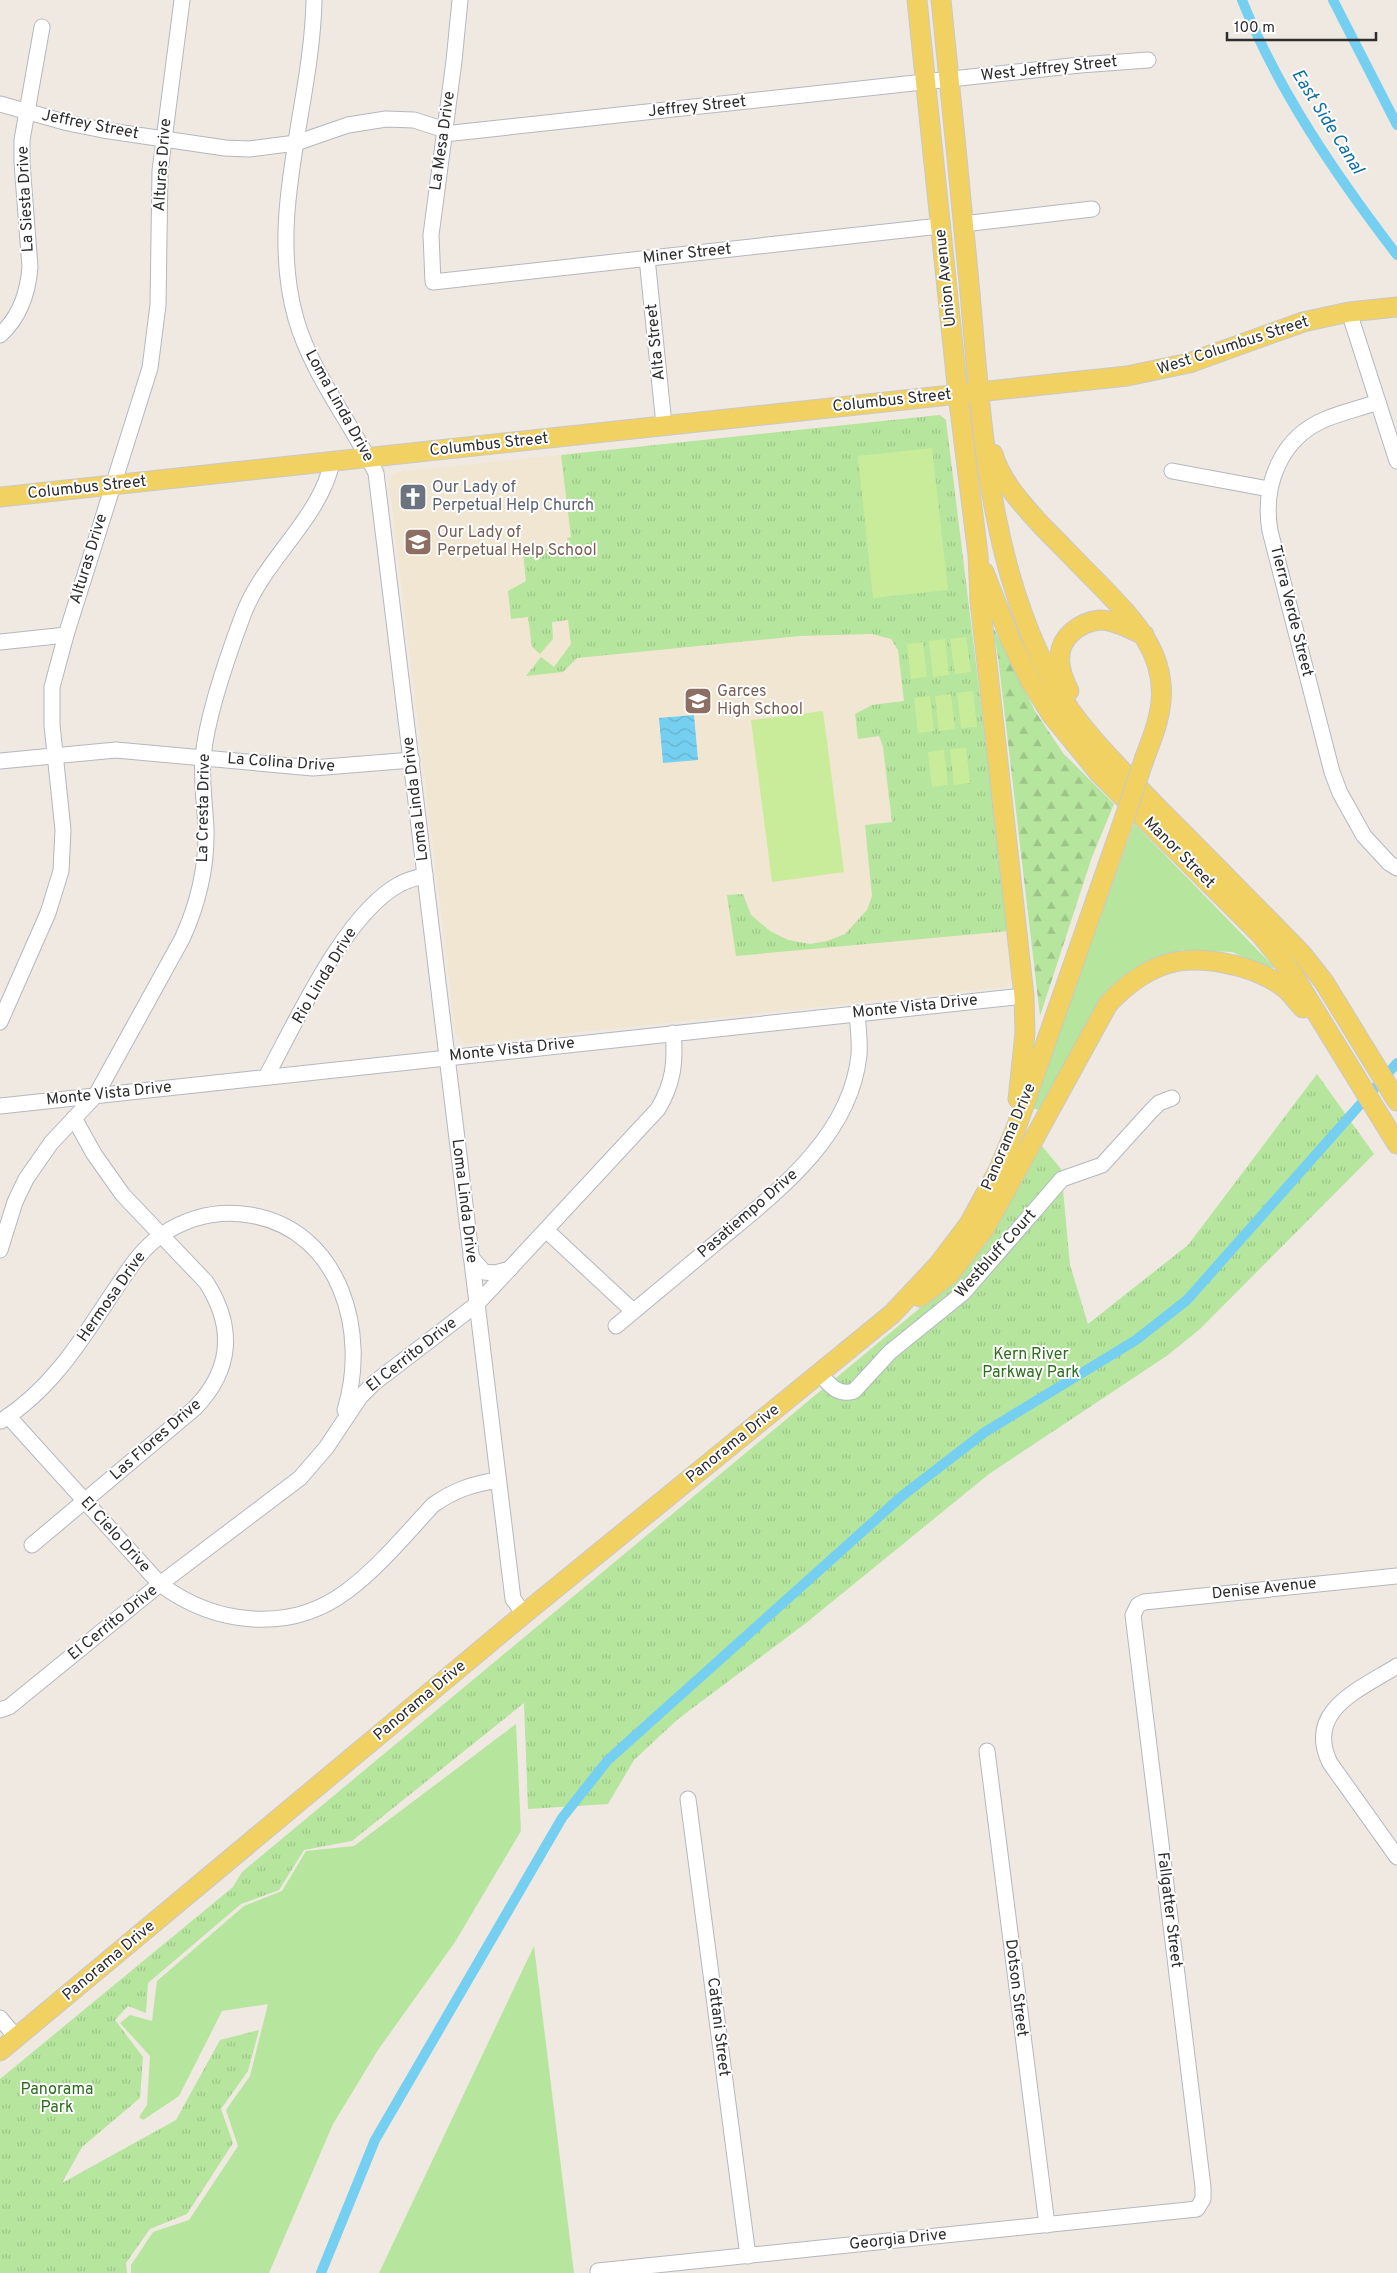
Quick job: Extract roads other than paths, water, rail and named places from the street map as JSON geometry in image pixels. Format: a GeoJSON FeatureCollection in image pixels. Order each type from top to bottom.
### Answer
{"type":"FeatureCollection","features":[{"type":"Feature","properties":{"kind":"main road","name":"Union Avenue"},"geometry":{"type":"LineString","coordinates":[[917,0],[958,394],[978,555]]}},
{"type":"Feature","properties":{"kind":"main road","name":"Union Avenue"},"geometry":{"type":"LineString","coordinates":[[941,0],[979,391],[994,509],[1002,552]]}},
{"type":"Feature","properties":{"kind":"main road","name":"West Columbus Street"},"geometry":{"type":"LineString","coordinates":[[979,391],[1158,371],[1219,353],[1295,324],[1349,312],[1397,307]]}},
{"type":"Feature","properties":{"kind":"main road","name":"Columbus Street"},"geometry":{"type":"LineString","coordinates":[[0,497],[979,391]]}},
{"type":"Feature","properties":{"kind":"main road","name":"Panorama Drive"},"geometry":{"type":"LineString","coordinates":[[0,2051],[524,1614],[824,1371],[902,1304],[938,1265],[969,1224],[998,1172],[1016,1128],[1145,757],[1158,718],[1161,701],[1158,667],[1153,651],[1145,636],[1132,618],[1031,514],[1008,486],[996,464],[982,412]]}},
{"type":"Feature","properties":{"kind":"main road","name":"Manor Street"},"geometry":{"type":"LineString","coordinates":[[1002,552],[1019,607],[1042,663],[1063,699],[1122,770],[1302,954],[1324,982],[1395,1097]]}},
{"type":"Feature","properties":{"kind":"main road"},"geometry":{"type":"LineString","coordinates":[[978,555],[980,601],[1024,996],[1024,1033],[1016,1128]]}},
{"type":"Feature","properties":{"kind":"main road","name":"Manor Street"},"geometry":{"type":"LineString","coordinates":[[978,555],[1011,642],[1031,682],[1051,714],[1099,774],[1261,936],[1292,974],[1397,1144]]}},
{"type":"Feature","properties":{"kind":"main road"},"geometry":{"type":"LineString","coordinates":[[1091,735],[1062,676],[1059,663],[1061,646],[1067,636],[1078,626],[1100,620],[1123,626],[1145,636]]}},
{"type":"Feature","properties":{"kind":"main road"},"geometry":{"type":"LineString","coordinates":[[824,1371],[949,1275],[957,1266],[985,1228],[1108,1004],[1130,983],[1162,965],[1183,962],[1201,961],[1254,969],[1284,986],[1308,1014],[1326,1029]]}},
{"type":"Feature","properties":{"kind":"street","name":"Alturas Drive"},"geometry":{"type":"LineString","coordinates":[[0,1022],[48,913],[61,871],[63,830],[52,725],[52,687],[66,635],[144,392],[156,336],[160,171],[182,0]]}},
{"type":"Feature","properties":{"kind":"street","name":"Loma Linda Drive"},"geometry":{"type":"LineString","coordinates":[[314,0],[285,229],[286,267],[290,294],[306,346],[376,473],[513,1599],[524,1614]]}},
{"type":"Feature","properties":{"kind":"street","name":"La Mesa Drive"},"geometry":{"type":"LineString","coordinates":[[433,282],[431,235],[460,0]]}},
{"type":"Feature","properties":{"kind":"street","name":"La Siesta Drive"},"geometry":{"type":"LineString","coordinates":[[0,335],[20,308],[29,283],[30,267],[22,163],[26,112],[42,27]]}},
{"type":"Feature","properties":{"kind":"street","name":"West Jeffrey Street"},"geometry":{"type":"LineString","coordinates":[[949,79],[1148,60]]}},
{"type":"Feature","properties":{"kind":"street","name":"Jeffrey Street"},"geometry":{"type":"LineString","coordinates":[[0,104],[103,130],[249,149],[296,143],[348,125],[386,119],[414,120],[444,132],[949,79]]}},
{"type":"Feature","properties":{"kind":"street"},"geometry":{"type":"LineString","coordinates":[[963,224],[1092,209]]}},
{"type":"Feature","properties":{"kind":"street","name":"Miner Street"},"geometry":{"type":"LineString","coordinates":[[433,282],[940,226]]}},
{"type":"Feature","properties":{"kind":"street","name":"Alta Street"},"geometry":{"type":"LineString","coordinates":[[647,258],[664,425]]}},
{"type":"Feature","properties":{"kind":"street"},"geometry":{"type":"LineString","coordinates":[[1349,312],[1397,461]]}},
{"type":"Feature","properties":{"kind":"street","name":"Tierra Verde Street"},"geometry":{"type":"LineString","coordinates":[[1378,402],[1325,419],[1299,436],[1281,458],[1269,489],[1267,504],[1270,531],[1332,772],[1350,813],[1364,836],[1393,866]]}},
{"type":"Feature","properties":{"kind":"street","name":"La Cresta Drive"},"geometry":{"type":"LineString","coordinates":[[0,1250],[15,1202],[26,1179],[51,1142],[96,1095],[182,939],[198,898],[206,852],[203,758],[210,720],[244,614],[265,572],[319,497],[328,479],[332,462]]}},
{"type":"Feature","properties":{"kind":"street"},"geometry":{"type":"LineString","coordinates":[[1172,471],[1269,489]]}},
{"type":"Feature","properties":{"kind":"street"},"geometry":{"type":"LineString","coordinates":[[0,642],[66,635]]}},
{"type":"Feature","properties":{"kind":"street","name":"La Colina Drive"},"geometry":{"type":"LineString","coordinates":[[0,761],[116,750],[313,768],[412,760]]}},
{"type":"Feature","properties":{"kind":"street","name":"Rio Linda Drive"},"geometry":{"type":"LineString","coordinates":[[266,1077],[330,960],[356,924],[400,884],[425,875]]}},
{"type":"Feature","properties":{"kind":"street","name":"Monte Vista Drive"},"geometry":{"type":"LineString","coordinates":[[0,1106],[1024,996]]}},
{"type":"Feature","properties":{"kind":"street","name":"Pasatiempo Drive"},"geometry":{"type":"LineString","coordinates":[[616,1326],[776,1193],[811,1156],[839,1113],[853,1083],[859,1055],[857,1013]]}},
{"type":"Feature","properties":{"kind":"street","name":"El Cerrito Drive"},"geometry":{"type":"LineString","coordinates":[[0,1710],[9,1707],[160,1584],[300,1478],[326,1448],[360,1397],[374,1383],[476,1304],[658,1109],[672,1081],[675,1054],[673,1033]]}},
{"type":"Feature","properties":{"kind":"street","name":"Westbluff Court"},"geometry":{"type":"LineString","coordinates":[[824,1371],[835,1390],[841,1393],[854,1391],[890,1352],[963,1293],[1062,1179],[1102,1165],[1159,1103],[1172,1098]]}},
{"type":"Feature","properties":{"kind":"street","name":"Las Flores Drive"},"geometry":{"type":"LineString","coordinates":[[32,1544],[206,1397],[221,1369],[226,1340],[224,1322],[218,1302],[206,1282],[109,1178],[74,1118]]}},
{"type":"Feature","properties":{"kind":"street","name":"Hermosa Drive"},"geometry":{"type":"LineString","coordinates":[[4,1419],[55,1376],[72,1355],[133,1263],[161,1235],[197,1218],[223,1213],[240,1214],[274,1222],[290,1230],[316,1250],[339,1287],[349,1314],[353,1334],[354,1374],[350,1393],[338,1428]]}},
{"type":"Feature","properties":{"kind":"street"},"geometry":{"type":"LineString","coordinates":[[1030,1218],[1049,1214]]}},
{"type":"Feature","properties":{"kind":"street"},"geometry":{"type":"LineString","coordinates":[[546,1230],[633,1311]]}},
{"type":"Feature","properties":{"kind":"street"},"geometry":{"type":"LineString","coordinates":[[471,1257],[484,1272],[496,1273],[510,1269]]}},
{"type":"Feature","properties":{"kind":"street","name":"El Cielo Drive"},"geometry":{"type":"LineString","coordinates":[[4,1419],[84,1501],[160,1584],[192,1604],[229,1617],[270,1620],[308,1611],[328,1603],[360,1580],[433,1505],[446,1495],[474,1484],[498,1480]]}},
{"type":"Feature","properties":{"kind":"street","name":"Denise Avenue"},"geometry":{"type":"LineString","coordinates":[[1135,1610],[1144,1602],[1397,1576]]}},
{"type":"Feature","properties":{"kind":"street","name":"Fallgatter Street"},"geometry":{"type":"LineString","coordinates":[[1135,1610],[1133,1615],[1134,1625],[1203,2186],[1203,2199],[1197,2209]]}},
{"type":"Feature","properties":{"kind":"street"},"geometry":{"type":"LineString","coordinates":[[1397,1666],[1335,1707],[1325,1723],[1323,1734],[1325,1754],[1330,1763],[1397,1857]]}},
{"type":"Feature","properties":{"kind":"street","name":"Dotson Street"},"geometry":{"type":"LineString","coordinates":[[987,1752],[1047,2225]]}},
{"type":"Feature","properties":{"kind":"street","name":"Cattani Street"},"geometry":{"type":"LineString","coordinates":[[688,1799],[748,2256]]}},
{"type":"Feature","properties":{"kind":"street"},"geometry":{"type":"LineString","coordinates":[[0,2018],[16,2037]]}},
{"type":"Feature","properties":{"kind":"street","name":"Georgia Drive"},"geometry":{"type":"LineString","coordinates":[[598,2272],[1197,2209]]}},
{"type":"Feature","properties":{"kind":"water"},"geometry":{"type":"Polygon","coordinates":[[[694,715],[698,760],[663,763],[659,718],[694,715]]]}},
{"type":"Feature","properties":{"kind":"waterway","name":"East Side Canal"},"geometry":{"type":"LineString","coordinates":[[1242,0],[1273,67],[1311,133],[1397,255]]}},
{"type":"Feature","properties":{"kind":"waterway"},"geometry":{"type":"LineString","coordinates":[[1333,0],[1397,125]]}},
{"type":"Feature","properties":{"kind":"waterway"},"geometry":{"type":"LineString","coordinates":[[321,2273],[375,2140],[562,1818],[608,1760],[902,1496],[985,1432],[1136,1340],[1187,1300],[1397,1063]]}},
{"type":"Feature","properties":{"kind":"place","name":"Our Lady of Perpetual Help Church"},"geometry":{"type":"Point","coordinates":[413,497]}},
{"type":"Feature","properties":{"kind":"place","name":"Our Lady of Perpetual Help School"},"geometry":{"type":"Point","coordinates":[418,542]}},
{"type":"Feature","properties":{"kind":"place","name":"Garces High School"},"geometry":{"type":"Point","coordinates":[698,701]}},
{"type":"Feature","properties":{"kind":"park label","name":"Kern River Parkway Park"},"geometry":{"type":"Point","coordinates":[1031,1364]}},
{"type":"Feature","properties":{"kind":"park label","name":"Panorama Park"},"geometry":{"type":"Point","coordinates":[57,2099]}}]}
